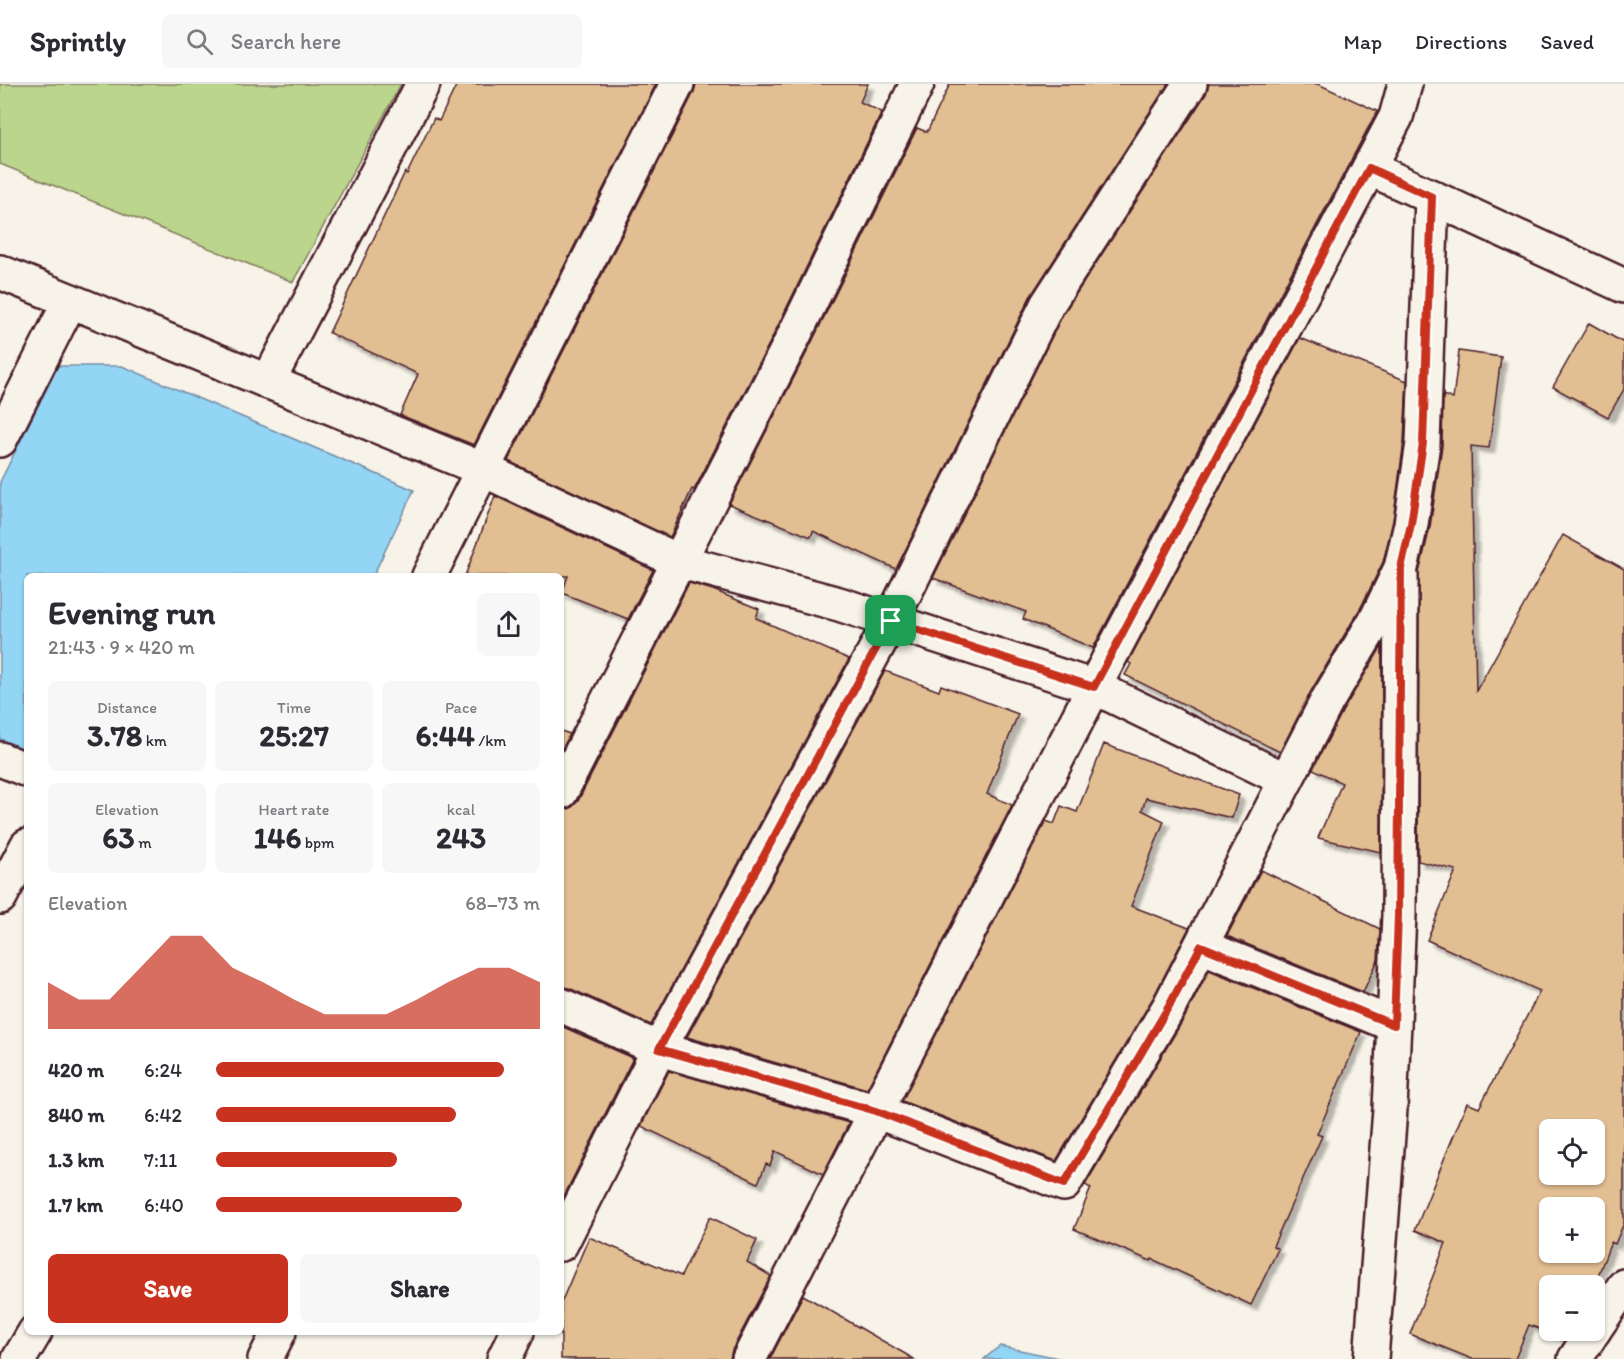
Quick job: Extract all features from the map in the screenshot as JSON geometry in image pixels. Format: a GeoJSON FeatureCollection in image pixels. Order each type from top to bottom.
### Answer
{"type":"FeatureCollection","features":[{"type":"Feature","properties":{"kind":"street"},"geometry":{"type":"LineString","coordinates":[[268,382],[423,84]]}},
{"type":"Feature","properties":{"kind":"street"},"geometry":{"type":"LineString","coordinates":[[430,573],[677,84]]}},
{"type":"Feature","properties":{"kind":"street"},"geometry":{"type":"LineString","coordinates":[[564,786],[788,348],[917,84]]}},
{"type":"Feature","properties":{"kind":"street"},"geometry":{"type":"LineString","coordinates":[[564,1238],[659,1049],[891,621],[1047,305],[1190,84]]}},
{"type":"Feature","properties":{"kind":"street"},"geometry":{"type":"LineString","coordinates":[[749,1359],[1094,687],[1396,117],[1405,84]]}},
{"type":"Feature","properties":{"kind":"street"},"geometry":{"type":"LineString","coordinates":[[1369,168],[1624,286]]}},
{"type":"Feature","properties":{"kind":"street"},"geometry":{"type":"LineString","coordinates":[[1371,1359],[1394,1025],[1398,915],[1401,568],[1411,524],[1423,443],[1432,197]]}},
{"type":"Feature","properties":{"kind":"street"},"geometry":{"type":"LineString","coordinates":[[0,272],[482,469],[678,561],[839,604],[1094,687],[1286,780]]}},
{"type":"Feature","properties":{"kind":"street"},"geometry":{"type":"LineString","coordinates":[[0,440],[70,301]]}},
{"type":"Feature","properties":{"kind":"street"},"geometry":{"type":"LineString","coordinates":[[564,1006],[659,1049],[876,1111],[1064,1184],[1169,1006],[1327,701],[1378,616],[1401,568]]}},
{"type":"Feature","properties":{"kind":"street"},"geometry":{"type":"LineString","coordinates":[[0,759],[24,769]]}},
{"type":"Feature","properties":{"kind":"street"},"geometry":{"type":"LineString","coordinates":[[0,897],[24,852]]}},
{"type":"Feature","properties":{"kind":"street"},"geometry":{"type":"LineString","coordinates":[[1201,946],[1394,1025]]}},
{"type":"Feature","properties":{"kind":"street"},"geometry":{"type":"LineString","coordinates":[[1605,1314],[1624,1286]]}},
{"type":"Feature","properties":{"kind":"street"},"geometry":{"type":"LineString","coordinates":[[19,1359],[33,1335]]}},
{"type":"Feature","properties":{"kind":"street"},"geometry":{"type":"LineString","coordinates":[[265,1359],[277,1335]]}},
{"type":"Feature","properties":{"kind":"street"},"geometry":{"type":"LineString","coordinates":[[504,1359],[516,1335]]}},
{"type":"Feature","properties":{"kind":"street"},"geometry":{"type":"LineString","coordinates":[[1575,1359],[1587,1341]]}},
{"type":"Feature","properties":{"kind":"green space"},"geometry":{"type":"Polygon","coordinates":[[[0,84],[401,84],[293,282],[0,164],[0,84]]]}},
{"type":"Feature","properties":{"kind":"water"},"geometry":{"type":"Polygon","coordinates":[[[58,366],[122,366],[414,490],[374,573],[24,573],[24,749],[0,739],[0,482],[58,366]]]}},
{"type":"Feature","properties":{"kind":"water"},"geometry":{"type":"Polygon","coordinates":[[[1000,1346],[1063,1359],[984,1359],[1000,1346]]]}},
{"type":"Feature","properties":{"kind":"building"},"geometry":{"type":"Polygon","coordinates":[[[457,84],[656,84],[474,445],[400,415],[418,374],[329,333],[405,172],[407,174],[434,118],[439,121],[457,84]]]}},
{"type":"Feature","properties":{"kind":"building"},"geometry":{"type":"Polygon","coordinates":[[[696,84],[868,84],[860,102],[882,112],[771,340],[694,490],[692,489],[670,537],[508,461],[696,84]]]}},
{"type":"Feature","properties":{"kind":"building"},"geometry":{"type":"Polygon","coordinates":[[[950,84],[1168,84],[1030,297],[896,569],[813,531],[811,537],[729,504],[917,128],[927,132],[950,84]]]}},
{"type":"Feature","properties":{"kind":"building"},"geometry":{"type":"Polygon","coordinates":[[[1209,84],[1318,84],[1377,111],[1093,648],[1023,619],[1026,612],[933,578],[1063,314],[1206,94],[1209,84]]]}},
{"type":"Feature","properties":{"kind":"building"},"geometry":{"type":"Polygon","coordinates":[[[1589,323],[1624,343],[1624,389],[1608,417],[1553,387],[1589,323]]]}},
{"type":"Feature","properties":{"kind":"building"},"geometry":{"type":"Polygon","coordinates":[[[1300,338],[1407,381],[1404,441],[1393,521],[1383,562],[1361,607],[1311,691],[1280,752],[1125,675],[1131,664],[1128,662],[1300,338]]]}},
{"type":"Feature","properties":{"kind":"building"},"geometry":{"type":"Polygon","coordinates":[[[1459,351],[1501,357],[1489,448],[1471,446],[1476,691],[1563,535],[1624,569],[1624,1223],[1615,1244],[1611,1242],[1605,1258],[1605,1197],[1539,1197],[1539,1263],[1603,1263],[1598,1275],[1539,1275],[1539,1329],[1529,1325],[1515,1359],[1472,1359],[1410,1334],[1446,1243],[1415,1230],[1467,1103],[1479,1108],[1540,991],[1427,940],[1456,870],[1418,861],[1419,573],[1430,527],[1442,446],[1443,395],[1453,399],[1459,351]]]}},
{"type":"Feature","properties":{"kind":"building"},"geometry":{"type":"Polygon","coordinates":[[[495,496],[653,570],[628,619],[564,594],[568,576],[564,576],[564,573],[466,573],[495,496]]]}},
{"type":"Feature","properties":{"kind":"building"},"geometry":{"type":"Polygon","coordinates":[[[689,583],[759,609],[756,618],[849,659],[651,1025],[564,987],[564,810],[571,808],[578,801],[689,583]]]}},
{"type":"Feature","properties":{"kind":"building"},"geometry":{"type":"Polygon","coordinates":[[[1382,646],[1381,852],[1318,838],[1342,783],[1313,769],[1343,710],[1382,646]]]}},
{"type":"Feature","properties":{"kind":"building"},"geometry":{"type":"Polygon","coordinates":[[[885,671],[939,691],[941,685],[1018,714],[987,794],[1012,805],[867,1089],[687,1037],[885,671]]]}},
{"type":"Feature","properties":{"kind":"building"},"geometry":{"type":"Polygon","coordinates":[[[564,732],[570,734],[564,745],[564,732]]]}},
{"type":"Feature","properties":{"kind":"building"},"geometry":{"type":"Polygon","coordinates":[[[1104,744],[1239,795],[1232,818],[1146,798],[1142,810],[1164,821],[1131,906],[1189,928],[1153,998],[1056,1161],[902,1101],[1046,821],[1054,824],[1061,806],[1077,812],[1104,744]]]}},
{"type":"Feature","properties":{"kind":"building"},"geometry":{"type":"Polygon","coordinates":[[[1261,870],[1380,929],[1378,960],[1363,992],[1227,936],[1261,870]]]}},
{"type":"Feature","properties":{"kind":"building"},"geometry":{"type":"Polygon","coordinates":[[[1209,970],[1361,1032],[1317,1134],[1322,1136],[1273,1246],[1278,1249],[1251,1305],[1152,1259],[1151,1261],[1074,1229],[1091,1188],[1085,1185],[1185,1017],[1209,970]]]}},
{"type":"Feature","properties":{"kind":"building"},"geometry":{"type":"Polygon","coordinates":[[[564,1027],[633,1058],[564,1196],[564,1027]]]}},
{"type":"Feature","properties":{"kind":"building"},"geometry":{"type":"Polygon","coordinates":[[[669,1071],[849,1123],[823,1174],[775,1151],[770,1166],[766,1164],[758,1183],[641,1126],[669,1071]]]}},
{"type":"Feature","properties":{"kind":"building"},"geometry":{"type":"Polygon","coordinates":[[[710,1217],[757,1240],[747,1262],[771,1276],[732,1350],[730,1359],[561,1359],[561,1335],[564,1335],[564,1296],[589,1237],[681,1276],[710,1217]]]}},
{"type":"Feature","properties":{"kind":"building"},"geometry":{"type":"Polygon","coordinates":[[[803,1295],[914,1359],[770,1359],[803,1295]]]}},
{"type":"Feature","properties":{"kind":"route"},"geometry":{"type":"LineString","coordinates":[[1369,168],[1432,197],[1423,443],[1411,524],[1401,568],[1398,915],[1394,1025],[1201,946],[1169,1006],[1064,1184],[876,1111],[659,1049],[891,621],[1094,687],[1369,168]]}}]}
